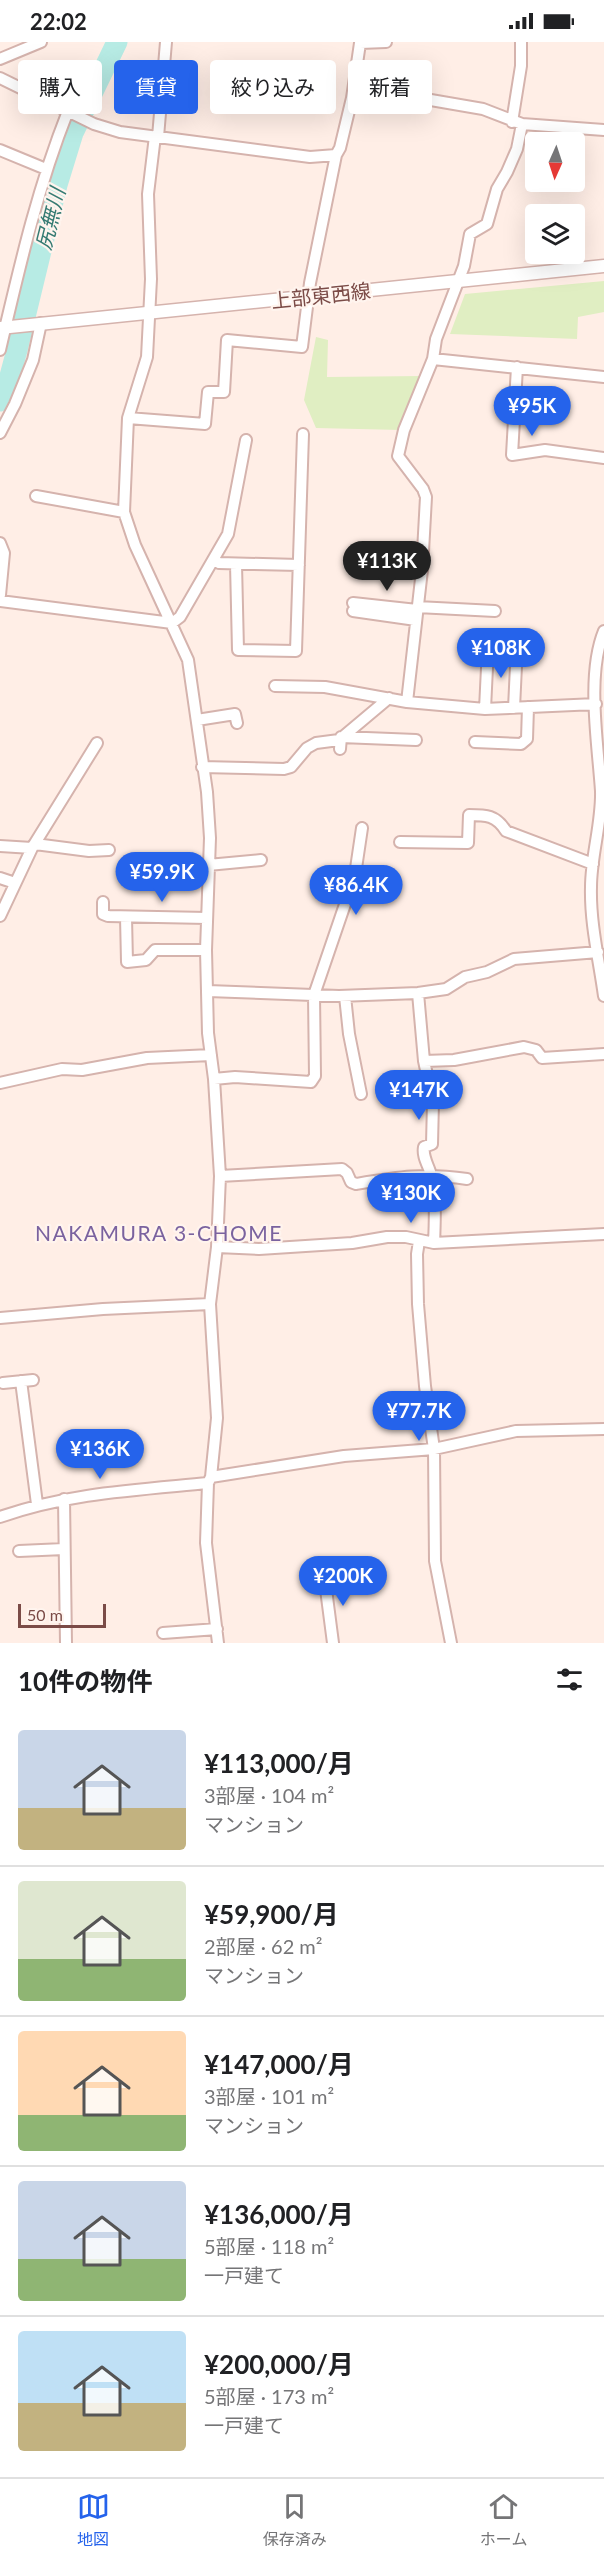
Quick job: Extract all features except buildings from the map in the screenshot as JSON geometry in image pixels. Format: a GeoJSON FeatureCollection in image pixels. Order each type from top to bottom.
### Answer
{"type":"FeatureCollection","features":[{"type":"Feature","properties":{"kind":"street"},"geometry":{"type":"LineString","coordinates":[[0,58],[41,42]]}},
{"type":"Feature","properties":{"kind":"street"},"geometry":{"type":"LineString","coordinates":[[166,42],[148,203],[151,279],[147,357],[128,418],[124,512],[135,545],[188,660],[210,838],[206,950],[208,1033],[214,1079],[220,1176],[217,1247],[210,1304],[217,1418],[209,1480],[206,1543],[218,1643]]}},
{"type":"Feature","properties":{"kind":"street"},"geometry":{"type":"LineString","coordinates":[[357,60],[360,42],[386,42]]}},
{"type":"Feature","properties":{"kind":"street"},"geometry":{"type":"LineString","coordinates":[[407,702],[426,497],[423,489],[399,456],[404,430],[433,359],[436,339],[459,280],[470,234],[487,224],[497,189],[517,149],[521,42]]}},
{"type":"Feature","properties":{"kind":"street"},"geometry":{"type":"LineString","coordinates":[[0,79],[18,87]]}},
{"type":"Feature","properties":{"kind":"street"},"geometry":{"type":"LineString","coordinates":[[432,101],[483,109],[517,123],[604,130]]}},
{"type":"Feature","properties":{"kind":"street"},"geometry":{"type":"LineString","coordinates":[[0,350],[46,169],[69,114]]}},
{"type":"Feature","properties":{"kind":"street"},"geometry":{"type":"LineString","coordinates":[[74,114],[94,124],[120,132],[310,157],[336,155]]}},
{"type":"Feature","properties":{"kind":"street"},"geometry":{"type":"LineString","coordinates":[[128,418],[205,424],[208,392],[225,392],[227,340],[302,347],[310,283],[336,155],[340,148],[348,114]]}},
{"type":"Feature","properties":{"kind":"street"},"geometry":{"type":"LineString","coordinates":[[0,150],[46,169]]}},
{"type":"Feature","properties":{"kind":"street","name":"上部東西線"},"geometry":{"type":"LineString","coordinates":[[5,327],[604,266]]}},
{"type":"Feature","properties":{"kind":"street"},"geometry":{"type":"LineString","coordinates":[[0,433],[33,360],[39,324]]}},
{"type":"Feature","properties":{"kind":"street"},"geometry":{"type":"LineString","coordinates":[[433,359],[604,377]]}},
{"type":"Feature","properties":{"kind":"street"},"geometry":{"type":"LineString","coordinates":[[517,367],[512,455],[545,450],[604,458]]}},
{"type":"Feature","properties":{"kind":"street"},"geometry":{"type":"LineString","coordinates":[[236,564],[238,650],[296,651],[303,434]]}},
{"type":"Feature","properties":{"kind":"street"},"geometry":{"type":"LineString","coordinates":[[0,601],[172,623],[180,618],[215,561],[228,534],[246,440]]}},
{"type":"Feature","properties":{"kind":"street"},"geometry":{"type":"LineString","coordinates":[[36,496],[124,512]]}},
{"type":"Feature","properties":{"kind":"street"},"geometry":{"type":"LineString","coordinates":[[0,543],[4,553],[0,595]]}},
{"type":"Feature","properties":{"kind":"street"},"geometry":{"type":"LineString","coordinates":[[215,561],[236,564],[299,565]]}},
{"type":"Feature","properties":{"kind":"street"},"geometry":{"type":"LineString","coordinates":[[353,607],[417,612],[495,611]]}},
{"type":"Feature","properties":{"kind":"street"},"geometry":{"type":"LineString","coordinates":[[604,631],[599,646],[594,732],[601,793],[593,864],[591,911],[604,996]]}},
{"type":"Feature","properties":{"kind":"street"},"geometry":{"type":"LineString","coordinates":[[514,708],[517,645]]}},
{"type":"Feature","properties":{"kind":"street"},"geometry":{"type":"LineString","coordinates":[[485,709],[488,647]]}},
{"type":"Feature","properties":{"kind":"street"},"geometry":{"type":"LineString","coordinates":[[275,686],[325,687],[407,702],[485,709],[596,704]]}},
{"type":"Feature","properties":{"kind":"street"},"geometry":{"type":"LineString","coordinates":[[341,743],[389,699]]}},
{"type":"Feature","properties":{"kind":"street"},"geometry":{"type":"LineString","coordinates":[[475,742],[521,744],[526,739],[528,707]]}},
{"type":"Feature","properties":{"kind":"street"},"geometry":{"type":"LineString","coordinates":[[197,720],[236,714],[237,723]]}},
{"type":"Feature","properties":{"kind":"street"},"geometry":{"type":"LineString","coordinates":[[202,767],[284,769],[291,767],[307,748],[316,743],[416,740]]}},
{"type":"Feature","properties":{"kind":"street"},"geometry":{"type":"LineString","coordinates":[[0,916],[34,846],[97,743]]}},
{"type":"Feature","properties":{"kind":"street"},"geometry":{"type":"LineString","coordinates":[[400,842],[468,843],[469,815],[488,816],[500,821],[506,831],[593,864]]}},
{"type":"Feature","properties":{"kind":"street"},"geometry":{"type":"LineString","coordinates":[[214,1079],[235,1077],[310,1082],[315,1076],[314,995],[355,875],[362,828]]}},
{"type":"Feature","properties":{"kind":"street"},"geometry":{"type":"LineString","coordinates":[[0,846],[109,850]]}},
{"type":"Feature","properties":{"kind":"street"},"geometry":{"type":"LineString","coordinates":[[208,865],[261,860]]}},
{"type":"Feature","properties":{"kind":"street"},"geometry":{"type":"LineString","coordinates":[[0,878],[15,883]]}},
{"type":"Feature","properties":{"kind":"street"},"geometry":{"type":"LineString","coordinates":[[103,902],[103,914],[108,916],[207,918]]}},
{"type":"Feature","properties":{"kind":"street"},"geometry":{"type":"LineString","coordinates":[[591,911],[604,909]]}},
{"type":"Feature","properties":{"kind":"street"},"geometry":{"type":"LineString","coordinates":[[126,916],[127,962],[146,960],[155,950],[206,950]]}},
{"type":"Feature","properties":{"kind":"street"},"geometry":{"type":"LineString","coordinates":[[208,991],[345,996],[418,993],[446,989],[465,977],[487,972],[514,959],[598,952]]}},
{"type":"Feature","properties":{"kind":"street"},"geometry":{"type":"LineString","coordinates":[[418,993],[423,1061],[434,1102],[432,1144],[424,1147],[423,1152],[431,1174],[435,1203],[434,1243]]}},
{"type":"Feature","properties":{"kind":"street"},"geometry":{"type":"LineString","coordinates":[[345,996],[349,1034],[361,1094]]}},
{"type":"Feature","properties":{"kind":"street"},"geometry":{"type":"LineString","coordinates":[[423,1061],[454,1060],[524,1047],[536,1050],[542,1058],[604,1054]]}},
{"type":"Feature","properties":{"kind":"street"},"geometry":{"type":"LineString","coordinates":[[0,1083],[62,1069],[82,1071],[147,1058],[211,1055]]}},
{"type":"Feature","properties":{"kind":"street"},"geometry":{"type":"LineString","coordinates":[[220,1176],[342,1169],[347,1173],[351,1182],[356,1184],[431,1174],[467,1179]]}},
{"type":"Feature","properties":{"kind":"street"},"geometry":{"type":"LineString","coordinates":[[217,1247],[259,1249],[341,1244],[387,1237],[406,1237],[434,1243],[604,1234]]}},
{"type":"Feature","properties":{"kind":"street"},"geometry":{"type":"LineString","coordinates":[[420,1241],[417,1254],[418,1304],[425,1386],[434,1449],[435,1561],[451,1643]]}},
{"type":"Feature","properties":{"kind":"street"},"geometry":{"type":"LineString","coordinates":[[0,1318],[103,1309],[210,1304]]}},
{"type":"Feature","properties":{"kind":"street"},"geometry":{"type":"LineString","coordinates":[[3,1383],[33,1380]]}},
{"type":"Feature","properties":{"kind":"street"},"geometry":{"type":"LineString","coordinates":[[21,1381],[37,1504]]}},
{"type":"Feature","properties":{"kind":"street"},"geometry":{"type":"LineString","coordinates":[[0,1517],[37,1504],[64,1499],[209,1480],[344,1455],[434,1449],[516,1431],[604,1429]]}},
{"type":"Feature","properties":{"kind":"street"},"geometry":{"type":"LineString","coordinates":[[19,1451],[30,1450]]}},
{"type":"Feature","properties":{"kind":"street"},"geometry":{"type":"LineString","coordinates":[[64,1499],[66,1643]]}},
{"type":"Feature","properties":{"kind":"street"},"geometry":{"type":"LineString","coordinates":[[19,1551],[64,1549]]}},
{"type":"Feature","properties":{"kind":"street"},"geometry":{"type":"LineString","coordinates":[[324,1574],[333,1643]]}},
{"type":"Feature","properties":{"kind":"street"},"geometry":{"type":"LineString","coordinates":[[327,1596],[339,1594]]}},
{"type":"Feature","properties":{"kind":"street"},"geometry":{"type":"LineString","coordinates":[[163,1633],[217,1629]]}},
{"type":"Feature","properties":{"kind":"green space"},"geometry":{"type":"Polygon","coordinates":[[[604,281],[604,312],[578,317],[577,339],[450,334],[465,294],[604,281]]]}},
{"type":"Feature","properties":{"kind":"green space"},"geometry":{"type":"Polygon","coordinates":[[[316,337],[328,340],[327,377],[422,376],[401,430],[316,428],[304,400],[316,337]]]}},
{"type":"Feature","properties":{"kind":"waterway","name":"尻無川"},"geometry":{"type":"LineString","coordinates":[[0,401],[7,387],[57,185],[73,133],[117,42]]}},
{"type":"Feature","properties":{"kind":"district","name":"NAKAMURA 3-CHOME"},"geometry":{"type":"Point","coordinates":[159,1234]}}]}
